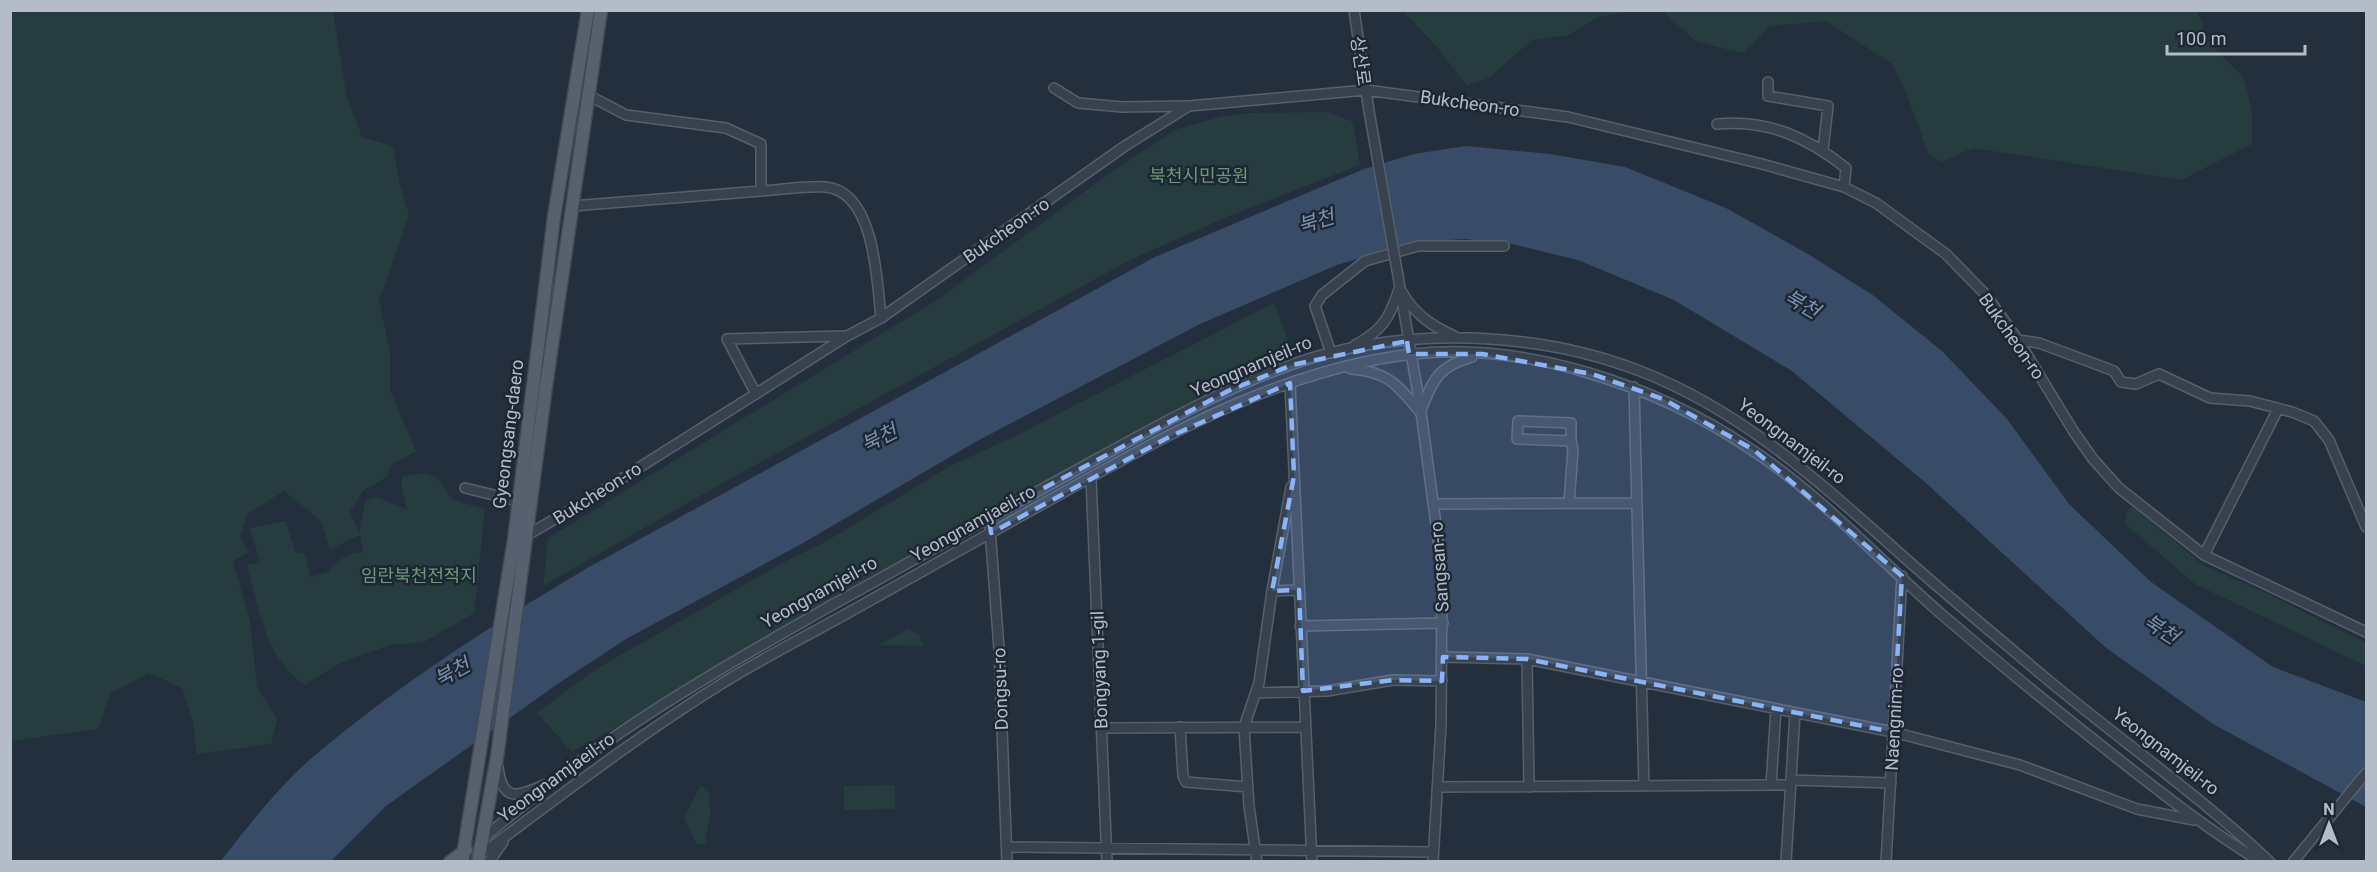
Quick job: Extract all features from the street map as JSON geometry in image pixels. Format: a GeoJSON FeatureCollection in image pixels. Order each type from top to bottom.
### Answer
{"type":"FeatureCollection","features":[{"type":"Feature","properties":{"kind":"main road","name":"Gyeongsang-daero"},"geometry":{"type":"LineString","coordinates":[[474,859],[482,838],[497,757],[523,564],[518,501],[554,217],[588,10]]}},
{"type":"Feature","properties":{"kind":"main road","name":"Gyeongsang-daero"},"geometry":{"type":"LineString","coordinates":[[474,859],[474,791],[508,576],[520,538],[601,10]]}},
{"type":"Feature","properties":{"kind":"main road"},"geometry":{"type":"LineString","coordinates":[[450,861],[474,859]]}},
{"type":"Feature","properties":{"kind":"street","name":"상산로"},"geometry":{"type":"LineString","coordinates":[[1354,10],[1398,276]]}},
{"type":"Feature","properties":{"kind":"street"},"geometry":{"type":"LineString","coordinates":[[1768,82],[1768,96],[1828,106],[1823,150]]}},
{"type":"Feature","properties":{"kind":"street"},"geometry":{"type":"LineString","coordinates":[[1054,88],[1078,103],[1123,108],[1189,106]]}},
{"type":"Feature","properties":{"kind":"street","name":"Bukcheon-ro"},"geometry":{"type":"LineString","coordinates":[[520,538],[847,336],[881,318],[1125,146],[1189,106],[1366,90],[1568,117],[1731,156],[1844,187],[1876,202],[1946,254],[1986,295],[2018,340],[2093,459],[2119,488],[2204,555],[2367,632]]}},
{"type":"Feature","properties":{"kind":"street"},"geometry":{"type":"LineString","coordinates":[[588,95],[626,115],[726,128],[761,144],[761,191]]}},
{"type":"Feature","properties":{"kind":"street"},"geometry":{"type":"LineString","coordinates":[[1717,124],[1744,121],[1777,128],[1823,150],[1846,168],[1844,187]]}},
{"type":"Feature","properties":{"kind":"street"},"geometry":{"type":"LineString","coordinates":[[572,206],[826,187],[846,193],[862,215],[865,225],[874,258],[881,318]]}},
{"type":"Feature","properties":{"kind":"street"},"geometry":{"type":"LineString","coordinates":[[1332,353],[1315,306],[1322,295],[1365,261],[1418,246],[1504,246]]}},
{"type":"Feature","properties":{"kind":"street","name":"Sangsan-ro"},"geometry":{"type":"LineString","coordinates":[[1398,276],[1409,354],[1421,412],[1442,570],[1443,657],[1433,857]]}},
{"type":"Feature","properties":{"kind":"street"},"geometry":{"type":"LineString","coordinates":[[1399,287],[1408,303],[1424,319],[1457,337]]}},
{"type":"Feature","properties":{"kind":"street"},"geometry":{"type":"LineString","coordinates":[[1348,350],[1374,335],[1384,325],[1399,287]]}},
{"type":"Feature","properties":{"kind":"street"},"geometry":{"type":"LineString","coordinates":[[756,394],[727,339],[847,336]]}},
{"type":"Feature","properties":{"kind":"street","name":"Yeongnamjeil-ro"},"geometry":{"type":"LineString","coordinates":[[482,838],[554,781],[636,722],[711,675],[989,517],[1228,391],[1292,365],[1332,353],[1407,341],[1457,337],[1528,343],[1581,353],[1640,371],[1711,404],[1757,433],[1834,494],[1907,560],[2045,677],[2227,821],[2270,861]]}},
{"type":"Feature","properties":{"kind":"street"},"geometry":{"type":"LineString","coordinates":[[2018,340],[2039,343],[2114,371],[2121,382],[2136,384],[2159,374],[2210,398],[2250,401],[2314,421],[2329,440],[2367,527]]}},
{"type":"Feature","properties":{"kind":"street","name":"Yeongnamjaeil-ro"},"geometry":{"type":"LineString","coordinates":[[474,859],[612,757],[719,685],[1091,478],[1236,404],[1290,383],[1334,368],[1409,354],[1436,352],[1482,354],[1592,374],[1634,387],[1709,422],[1754,450],[1832,512],[1936,610],[2068,720],[2217,835],[2261,861]]}},
{"type":"Feature","properties":{"kind":"street"},"geometry":{"type":"LineString","coordinates":[[1421,412],[1432,381],[1442,371],[1455,362],[1482,354]]}},
{"type":"Feature","properties":{"kind":"street"},"geometry":{"type":"LineString","coordinates":[[1334,368],[1378,372],[1399,386],[1421,412]]}},
{"type":"Feature","properties":{"kind":"street"},"geometry":{"type":"LineString","coordinates":[[1290,383],[1312,861]]}},
{"type":"Feature","properties":{"kind":"street"},"geometry":{"type":"LineString","coordinates":[[1634,387],[1644,786]]}},
{"type":"Feature","properties":{"kind":"street"},"geometry":{"type":"LineString","coordinates":[[2204,555],[2278,409]]}},
{"type":"Feature","properties":{"kind":"street"},"geometry":{"type":"LineString","coordinates":[[1569,503],[1573,450],[1570,441],[1570,423],[1518,421],[1517,439],[1570,441]]}},
{"type":"Feature","properties":{"kind":"street"},"geometry":{"type":"LineString","coordinates":[[1257,861],[1248,787],[1244,727],[1256,693],[1281,534],[1294,476]]}},
{"type":"Feature","properties":{"kind":"street","name":"Bongyang 1-gil"},"geometry":{"type":"LineString","coordinates":[[1091,478],[1107,861]]}},
{"type":"Feature","properties":{"kind":"street"},"geometry":{"type":"LineString","coordinates":[[465,488],[518,501]]}},
{"type":"Feature","properties":{"kind":"street"},"geometry":{"type":"LineString","coordinates":[[1434,504],[1637,503]]}},
{"type":"Feature","properties":{"kind":"street","name":"Dongsu-ro"},"geometry":{"type":"LineString","coordinates":[[989,517],[999,649],[1007,861]]}},
{"type":"Feature","properties":{"kind":"street","name":"Naengnim-ro"},"geometry":{"type":"LineString","coordinates":[[1886,861],[1902,576]]}},
{"type":"Feature","properties":{"kind":"street"},"geometry":{"type":"LineString","coordinates":[[1272,591],[1299,590]]}},
{"type":"Feature","properties":{"kind":"street"},"geometry":{"type":"LineString","coordinates":[[1300,626],[1443,623]]}},
{"type":"Feature","properties":{"kind":"street"},"geometry":{"type":"LineString","coordinates":[[1443,657],[1527,658],[1893,732],[2020,765],[2137,809],[2198,820]]}},
{"type":"Feature","properties":{"kind":"street"},"geometry":{"type":"LineString","coordinates":[[1527,658],[1529,787]]}},
{"type":"Feature","properties":{"kind":"street"},"geometry":{"type":"LineString","coordinates":[[1256,693],[1327,691],[1392,680],[1442,681]]}},
{"type":"Feature","properties":{"kind":"street"},"geometry":{"type":"LineString","coordinates":[[1772,785],[1776,709]]}},
{"type":"Feature","properties":{"kind":"street"},"geometry":{"type":"LineString","coordinates":[[1786,861],[1795,713]]}},
{"type":"Feature","properties":{"kind":"street"},"geometry":{"type":"LineString","coordinates":[[1180,727],[1183,776],[1186,782],[1248,787]]}},
{"type":"Feature","properties":{"kind":"street"},"geometry":{"type":"LineString","coordinates":[[1101,728],[1305,727]]}},
{"type":"Feature","properties":{"kind":"street"},"geometry":{"type":"LineString","coordinates":[[497,757],[500,784],[508,793],[521,795],[554,781]]}},
{"type":"Feature","properties":{"kind":"street"},"geometry":{"type":"LineString","coordinates":[[2293,861],[2367,773]]}},
{"type":"Feature","properties":{"kind":"street"},"geometry":{"type":"LineString","coordinates":[[1438,787],[1891,783]]}},
{"type":"Feature","properties":{"kind":"street"},"geometry":{"type":"LineString","coordinates":[[1007,847],[1311,849],[1433,857]]}},
{"type":"Feature","properties":{"kind":"highlighted area"},"geometry":{"type":"Polygon","coordinates":[[[1407,341],[1409,354],[1482,354],[1592,374],[1663,399],[1754,450],[1872,548],[1902,576],[1893,732],[1527,659],[1443,657],[1442,681],[1393,680],[1303,691],[1299,590],[1272,591],[1294,476],[1290,383],[1171,436],[991,533],[989,517],[1228,391],[1292,365],[1407,341]]]}},
{"type":"Feature","properties":{"kind":"green space","name":"임란북천전적지"},"geometry":{"type":"Polygon","coordinates":[[[11,10],[333,11],[346,93],[362,137],[393,146],[400,185],[409,215],[379,301],[390,351],[390,390],[416,451],[391,465],[387,477],[364,490],[350,511],[359,533],[365,503],[371,498],[379,498],[407,510],[401,485],[402,477],[421,473],[434,476],[453,500],[485,509],[474,613],[424,642],[391,645],[364,654],[336,665],[305,685],[280,661],[260,616],[247,565],[260,562],[250,528],[286,521],[295,552],[305,554],[310,577],[328,572],[343,558],[363,552],[360,535],[330,549],[321,521],[284,491],[247,514],[240,538],[249,552],[233,561],[250,621],[257,686],[277,719],[271,744],[197,754],[193,722],[182,688],[149,673],[110,694],[98,729],[11,741],[11,10]]]}},
{"type":"Feature","properties":{"kind":"green space"},"geometry":{"type":"Polygon","coordinates":[[[1403,11],[1629,11],[1599,17],[1568,35],[1532,40],[1489,78],[1467,86],[1436,46],[1403,11]]]}},
{"type":"Feature","properties":{"kind":"green space"},"geometry":{"type":"Polygon","coordinates":[[[1662,11],[2197,11],[2210,44],[2243,77],[2252,110],[2252,144],[2181,180],[1973,148],[1941,162],[1928,153],[1904,87],[1892,64],[1826,21],[1770,26],[1742,53],[1697,42],[1662,11]]]}},
{"type":"Feature","properties":{"kind":"green space","name":"북천시민공원"},"geometry":{"type":"Polygon","coordinates":[[[1328,112],[1353,122],[1360,165],[1229,216],[1130,260],[719,485],[543,586],[548,538],[937,300],[1114,170],[1177,129],[1223,116],[1250,113],[1328,112]]]}},
{"type":"Feature","properties":{"kind":"green space"},"geometry":{"type":"Polygon","coordinates":[[[1274,303],[1290,345],[572,752],[537,713],[596,669],[784,562],[827,541],[948,467],[1013,437],[1274,303]]]}},
{"type":"Feature","properties":{"kind":"green space"},"geometry":{"type":"Polygon","coordinates":[[[2132,506],[2203,565],[2268,594],[2366,643],[2366,666],[2195,584],[2124,523],[2127,512],[2132,506]]]}},
{"type":"Feature","properties":{"kind":"green space"},"geometry":{"type":"Polygon","coordinates":[[[908,629],[920,635],[923,646],[879,645],[908,629]]]}},
{"type":"Feature","properties":{"kind":"green space"},"geometry":{"type":"Polygon","coordinates":[[[701,785],[709,792],[711,808],[705,844],[697,845],[684,818],[701,785]]]}},
{"type":"Feature","properties":{"kind":"green space"},"geometry":{"type":"Polygon","coordinates":[[[895,785],[895,809],[844,810],[844,786],[895,785]]]}},
{"type":"Feature","properties":{"kind":"water","name":"북천"},"geometry":{"type":"Polygon","coordinates":[[[1466,146],[1550,154],[1625,167],[1726,208],[1808,254],[1874,296],[1943,352],[2007,419],[2069,504],[2151,582],[2273,667],[2366,702],[2366,807],[2213,724],[2105,647],[1926,483],[1792,371],[1674,300],[1578,260],[1508,243],[1464,239],[1413,242],[1337,265],[1200,324],[977,441],[803,543],[626,639],[556,685],[386,806],[331,861],[220,862],[289,780],[346,730],[447,656],[517,610],[589,567],[1155,257],[1364,169],[1414,154],[1466,146]]]}}]}
